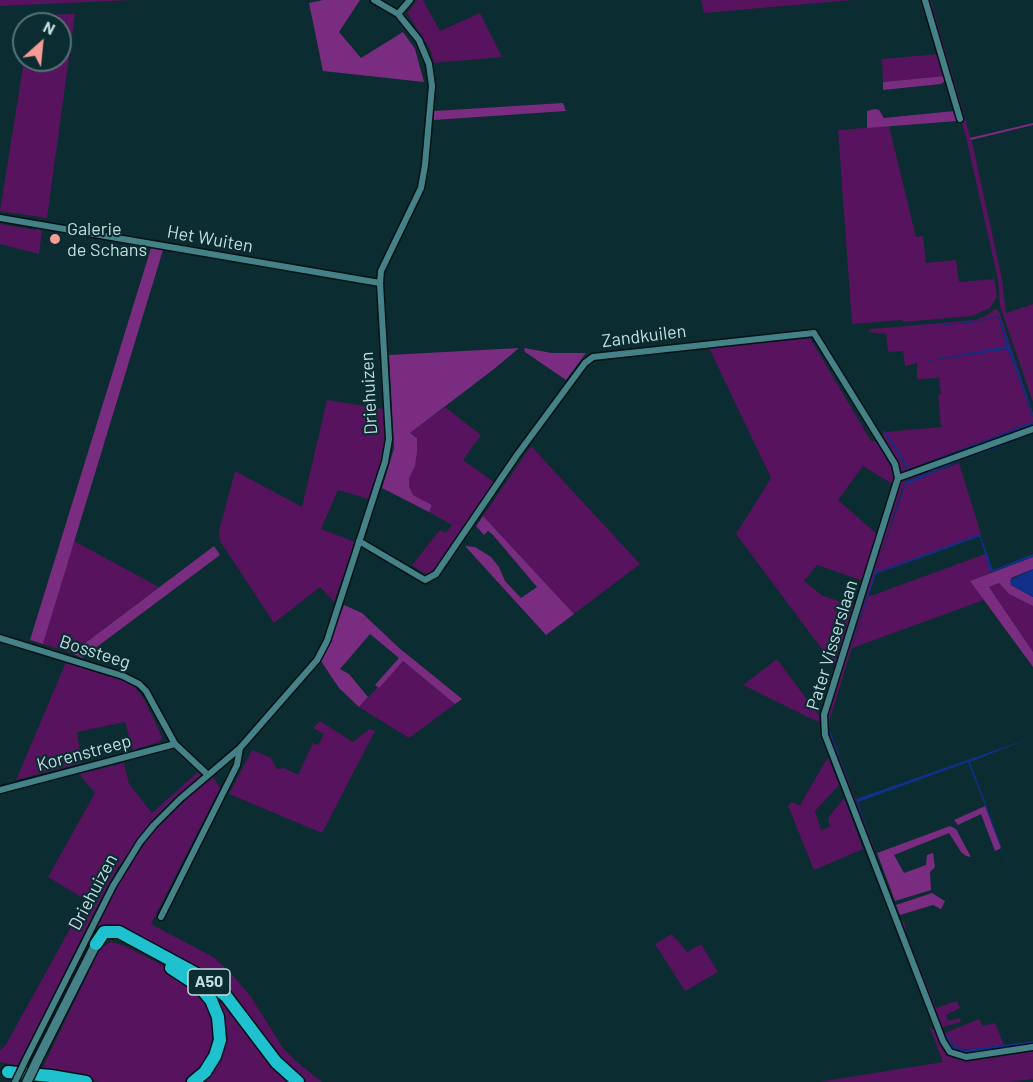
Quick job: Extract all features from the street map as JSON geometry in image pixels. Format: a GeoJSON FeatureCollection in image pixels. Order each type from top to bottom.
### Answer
{"type":"FeatureCollection","features":[{"type":"Feature","properties":{"kind":"highway","name":"A50"},"geometry":{"type":"LineString","coordinates":[[96,944],[104,932],[116,931],[169,957],[204,978],[226,996],[271,1056],[298,1082]]}},
{"type":"Feature","properties":{"kind":"highway","name":"A50"},"geometry":{"type":"LineString","coordinates":[[96,944],[105,937],[115,939],[194,981],[208,995],[218,1017],[220,1040],[210,1064],[193,1082]]}},
{"type":"Feature","properties":{"kind":"highway"},"geometry":{"type":"LineString","coordinates":[[7,1074],[54,1082]]}},
{"type":"Feature","properties":{"kind":"highway"},"geometry":{"type":"LineString","coordinates":[[7,1074],[51,1076],[86,1082]]}},
{"type":"Feature","properties":{"kind":"main road","name":"Driehuizen"},"geometry":{"type":"LineString","coordinates":[[27,1082],[96,944]]}},
{"type":"Feature","properties":{"kind":"street"},"geometry":{"type":"LineString","coordinates":[[374,0],[398,14],[410,0]]}},
{"type":"Feature","properties":{"kind":"street"},"geometry":{"type":"LineString","coordinates":[[925,0],[960,119]]}},
{"type":"Feature","properties":{"kind":"street","name":"Driehuizen"},"geometry":{"type":"LineString","coordinates":[[7,1074],[26,1059],[129,858],[154,825],[240,748],[317,660],[327,641],[385,462],[389,439],[381,271],[415,204],[426,165],[432,86],[429,64],[424,49],[411,28],[398,14]]}},
{"type":"Feature","properties":{"kind":"street","name":"Het Wuiten"},"geometry":{"type":"LineString","coordinates":[[0,218],[380,283]]}},
{"type":"Feature","properties":{"kind":"street","name":"Zandkuilen"},"geometry":{"type":"LineString","coordinates":[[359,541],[425,580],[436,574],[517,455],[585,363],[601,356],[814,333],[895,464],[898,478]]}},
{"type":"Feature","properties":{"kind":"street"},"geometry":{"type":"LineString","coordinates":[[898,478],[1033,429]]}},
{"type":"Feature","properties":{"kind":"street","name":"Pater Visserslaan"},"geometry":{"type":"LineString","coordinates":[[898,478],[824,715],[824,729],[943,1041],[950,1052],[966,1057],[1033,1047]]}},
{"type":"Feature","properties":{"kind":"street","name":"Bossteeg"},"geometry":{"type":"LineString","coordinates":[[0,638],[131,679],[146,691],[176,744],[208,775]]}},
{"type":"Feature","properties":{"kind":"street","name":"Korenstreep"},"geometry":{"type":"LineString","coordinates":[[0,790],[176,744]]}},
{"type":"Feature","properties":{"kind":"street","name":"Driehuizen"},"geometry":{"type":"LineString","coordinates":[[161,917],[237,765],[240,748]]}},
{"type":"Feature","properties":{"kind":"shaded area"},"geometry":{"type":"Polygon","coordinates":[[[0,0],[132,0],[0,6],[0,0]]]}},
{"type":"Feature","properties":{"kind":"shaded area"},"geometry":{"type":"Polygon","coordinates":[[[323,0],[360,0],[339,32],[361,58],[403,32],[415,49],[424,82],[323,71],[309,3],[323,0]]]}},
{"type":"Feature","properties":{"kind":"shaded area"},"geometry":{"type":"Polygon","coordinates":[[[417,0],[423,0],[440,31],[480,13],[502,57],[434,63],[430,49],[407,13],[417,0]]]}},
{"type":"Feature","properties":{"kind":"shaded area"},"geometry":{"type":"Polygon","coordinates":[[[701,0],[853,0],[704,13],[701,0]]]}},
{"type":"Feature","properties":{"kind":"shaded area"},"geometry":{"type":"Polygon","coordinates":[[[926,0],[931,1],[973,146],[1002,279],[1006,313],[1033,304],[1033,402],[1000,306],[998,280],[966,137],[926,0]]]}},
{"type":"Feature","properties":{"kind":"shaded area"},"geometry":{"type":"Polygon","coordinates":[[[72,14],[75,14],[72,36],[72,14]]]}},
{"type":"Feature","properties":{"kind":"shaded area"},"geometry":{"type":"Polygon","coordinates":[[[939,54],[945,76],[883,82],[882,59],[939,54]]]}},
{"type":"Feature","properties":{"kind":"shaded area"},"geometry":{"type":"Polygon","coordinates":[[[22,72],[67,72],[47,218],[0,211],[22,72]]]}},
{"type":"Feature","properties":{"kind":"shaded area"},"geometry":{"type":"Polygon","coordinates":[[[945,76],[945,81],[941,84],[883,90],[883,82],[945,76]]]}},
{"type":"Feature","properties":{"kind":"shaded area"},"geometry":{"type":"Polygon","coordinates":[[[563,103],[566,111],[434,120],[434,111],[563,103]]]}},
{"type":"Feature","properties":{"kind":"shaded area"},"geometry":{"type":"Polygon","coordinates":[[[879,110],[884,118],[954,111],[957,121],[867,128],[867,111],[879,110]]]}},
{"type":"Feature","properties":{"kind":"shaded area"},"geometry":{"type":"Polygon","coordinates":[[[1033,123],[1033,125],[971,140],[970,138],[1033,123]]]}},
{"type":"Feature","properties":{"kind":"shaded area"},"geometry":{"type":"Polygon","coordinates":[[[889,126],[916,237],[923,236],[926,263],[956,260],[959,282],[994,279],[997,296],[990,308],[972,316],[852,324],[838,130],[889,126]]]}},
{"type":"Feature","properties":{"kind":"shaded area"},"geometry":{"type":"Polygon","coordinates":[[[38,223],[43,224],[39,254],[0,244],[0,224],[36,230],[38,223]]]}},
{"type":"Feature","properties":{"kind":"shaded area"},"geometry":{"type":"Polygon","coordinates":[[[151,248],[163,250],[43,644],[30,640],[151,248]]]}},
{"type":"Feature","properties":{"kind":"shaded area"},"geometry":{"type":"Polygon","coordinates":[[[995,309],[1000,314],[1033,413],[999,316],[978,321],[939,325],[971,323],[998,317],[1007,347],[921,362],[1008,349],[1033,422],[909,469],[885,431],[907,469],[906,472],[1033,424],[1033,427],[904,474],[882,440],[883,432],[885,430],[886,432],[941,427],[939,378],[917,379],[917,363],[905,366],[903,351],[888,352],[886,334],[868,332],[871,329],[975,320],[995,309]]]}},
{"type":"Feature","properties":{"kind":"shaded area"},"geometry":{"type":"Polygon","coordinates":[[[999,316],[1033,417],[1008,349],[921,362],[1007,346],[998,317],[971,323],[919,327],[978,321],[999,316]]]}},
{"type":"Feature","properties":{"kind":"shaded area"},"geometry":{"type":"Polygon","coordinates":[[[810,338],[871,441],[876,441],[896,476],[894,485],[863,466],[838,500],[878,535],[863,581],[817,565],[804,581],[823,596],[855,606],[836,668],[736,534],[771,478],[709,348],[810,338]]]}},
{"type":"Feature","properties":{"kind":"shaded area"},"geometry":{"type":"Polygon","coordinates":[[[519,348],[410,433],[417,438],[417,452],[409,486],[413,495],[432,505],[429,512],[382,488],[394,448],[389,355],[519,348]]]}},
{"type":"Feature","properties":{"kind":"shaded area"},"geometry":{"type":"Polygon","coordinates":[[[524,348],[552,353],[586,353],[566,380],[525,352],[524,348]]]}},
{"type":"Feature","properties":{"kind":"shaded area"},"geometry":{"type":"Polygon","coordinates":[[[327,400],[384,409],[385,452],[369,499],[338,490],[321,529],[355,542],[334,602],[320,587],[274,623],[220,541],[219,531],[235,471],[302,507],[327,400]]]}},
{"type":"Feature","properties":{"kind":"shaded area"},"geometry":{"type":"Polygon","coordinates":[[[445,407],[481,435],[463,460],[494,482],[433,574],[427,575],[412,565],[440,530],[446,533],[452,525],[429,512],[432,505],[413,495],[409,479],[415,466],[417,438],[410,433],[445,407]]]}},
{"type":"Feature","properties":{"kind":"shaded area"},"geometry":{"type":"Polygon","coordinates":[[[1033,422],[1033,424],[906,472],[907,468],[884,432],[910,469],[1033,422]]]}},
{"type":"Feature","properties":{"kind":"shaded area"},"geometry":{"type":"Polygon","coordinates":[[[1033,431],[1033,433],[906,481],[903,486],[880,559],[905,485],[959,463],[981,534],[877,572],[877,566],[828,725],[875,850],[872,850],[827,737],[825,721],[899,485],[904,478],[1033,431]]]}},
{"type":"Feature","properties":{"kind":"shaded area"},"geometry":{"type":"Polygon","coordinates":[[[1033,433],[996,448],[965,459],[1018,438],[1033,433]]]}},
{"type":"Feature","properties":{"kind":"shaded area"},"geometry":{"type":"Polygon","coordinates":[[[531,446],[640,564],[574,614],[483,516],[531,446]]]}},
{"type":"Feature","properties":{"kind":"shaded area"},"geometry":{"type":"Polygon","coordinates":[[[960,461],[905,485],[880,559],[905,482],[960,461]]]}},
{"type":"Feature","properties":{"kind":"shaded area"},"geometry":{"type":"Polygon","coordinates":[[[483,516],[574,614],[546,635],[465,546],[475,547],[491,557],[499,567],[505,581],[521,598],[537,587],[493,535],[488,531],[484,535],[476,526],[483,516]]]}},
{"type":"Feature","properties":{"kind":"shaded area"},"geometry":{"type":"Polygon","coordinates":[[[980,534],[993,570],[1033,554],[1033,557],[992,572],[980,537],[978,537],[876,574],[850,650],[877,566],[877,572],[980,534]]]}},
{"type":"Feature","properties":{"kind":"shaded area"},"geometry":{"type":"Polygon","coordinates":[[[74,541],[159,587],[72,653],[43,644],[74,541]]]}},
{"type":"Feature","properties":{"kind":"shaded area"},"geometry":{"type":"Polygon","coordinates":[[[214,546],[220,555],[82,658],[72,653],[214,546]]]}},
{"type":"Feature","properties":{"kind":"shaded area"},"geometry":{"type":"Polygon","coordinates":[[[985,554],[992,572],[971,581],[984,600],[852,648],[868,597],[985,554]]]}},
{"type":"Feature","properties":{"kind":"shaded area"},"geometry":{"type":"Polygon","coordinates":[[[1033,557],[1033,569],[1011,578],[1011,585],[1033,597],[1033,606],[1009,594],[999,583],[989,587],[1033,652],[1033,667],[970,581],[1033,557]]]}},
{"type":"Feature","properties":{"kind":"shaded area"},"geometry":{"type":"Polygon","coordinates":[[[1033,569],[1033,597],[1011,585],[1010,580],[1033,569]]]}},
{"type":"Feature","properties":{"kind":"shaded area"},"geometry":{"type":"Polygon","coordinates":[[[999,583],[1009,594],[1033,606],[1033,652],[989,587],[999,583]]]}},
{"type":"Feature","properties":{"kind":"shaded area"},"geometry":{"type":"Polygon","coordinates":[[[344,605],[362,613],[398,647],[462,699],[455,704],[403,661],[379,688],[375,685],[399,658],[370,634],[340,669],[349,674],[368,697],[359,707],[339,688],[321,661],[344,605]]]}},
{"type":"Feature","properties":{"kind":"shaded area"},"geometry":{"type":"Polygon","coordinates":[[[777,659],[820,717],[818,722],[743,685],[777,659]]]}},
{"type":"Feature","properties":{"kind":"shaded area"},"geometry":{"type":"Polygon","coordinates":[[[403,661],[455,704],[409,738],[359,707],[403,661]]]}},
{"type":"Feature","properties":{"kind":"shaded area"},"geometry":{"type":"Polygon","coordinates":[[[66,662],[133,685],[144,699],[162,739],[133,750],[125,722],[77,732],[82,763],[16,780],[66,662]]]}},
{"type":"Feature","properties":{"kind":"shaded area"},"geometry":{"type":"Polygon","coordinates":[[[830,718],[829,728],[854,795],[830,734],[828,725],[830,718]]]}},
{"type":"Feature","properties":{"kind":"shaded area"},"geometry":{"type":"Polygon","coordinates":[[[320,721],[353,742],[369,729],[375,731],[322,833],[229,794],[252,750],[271,758],[277,769],[284,768],[298,775],[313,743],[318,745],[324,734],[313,728],[320,721]]]}},
{"type":"Feature","properties":{"kind":"shaded area"},"geometry":{"type":"Polygon","coordinates":[[[1033,737],[970,762],[1014,880],[968,762],[858,802],[873,847],[856,799],[1033,737]]]}},
{"type":"Feature","properties":{"kind":"shaded area"},"geometry":{"type":"Polygon","coordinates":[[[828,757],[839,785],[815,811],[821,830],[830,827],[828,818],[844,798],[863,849],[814,870],[788,806],[791,802],[800,805],[828,757]]]}},
{"type":"Feature","properties":{"kind":"shaded area"},"geometry":{"type":"Polygon","coordinates":[[[124,763],[129,784],[152,813],[200,770],[201,774],[200,778],[152,823],[117,869],[19,1066],[0,1062],[0,1050],[5,1046],[86,900],[48,877],[95,793],[79,774],[124,763]]]}},
{"type":"Feature","properties":{"kind":"shaded area"},"geometry":{"type":"Polygon","coordinates":[[[213,777],[220,788],[151,924],[213,957],[229,971],[251,997],[283,1048],[322,1082],[302,1082],[292,1074],[239,1009],[136,937],[110,924],[96,928],[130,858],[173,809],[213,777]]]}},
{"type":"Feature","properties":{"kind":"shaded area"},"geometry":{"type":"Polygon","coordinates":[[[985,806],[1001,848],[995,851],[981,814],[958,825],[954,820],[985,806]]]}},
{"type":"Feature","properties":{"kind":"shaded area"},"geometry":{"type":"Polygon","coordinates":[[[950,826],[956,829],[971,857],[961,852],[949,833],[894,855],[904,873],[926,865],[927,855],[933,853],[935,867],[930,872],[931,890],[895,901],[877,853],[950,826]]]}},
{"type":"Feature","properties":{"kind":"shaded area"},"geometry":{"type":"Polygon","coordinates":[[[932,893],[945,901],[941,909],[933,905],[900,915],[896,905],[932,893]]]}},
{"type":"Feature","properties":{"kind":"shaded area"},"geometry":{"type":"Polygon","coordinates":[[[904,920],[906,933],[936,1008],[957,1001],[960,1008],[946,1015],[948,1021],[960,1018],[961,1022],[940,1028],[901,927],[904,920]]]}},
{"type":"Feature","properties":{"kind":"shaded area"},"geometry":{"type":"Polygon","coordinates":[[[672,934],[687,952],[701,944],[718,972],[685,991],[655,944],[672,934]]]}},
{"type":"Feature","properties":{"kind":"shaded area"},"geometry":{"type":"Polygon","coordinates":[[[111,942],[123,945],[172,970],[196,986],[217,1021],[212,1057],[188,1082],[101,1082],[41,1071],[100,948],[111,942]]]}},
{"type":"Feature","properties":{"kind":"shaded area"},"geometry":{"type":"Polygon","coordinates":[[[210,985],[294,1082],[198,1082],[222,1042],[210,985]]]}},
{"type":"Feature","properties":{"kind":"shaded area"},"geometry":{"type":"Polygon","coordinates":[[[979,1019],[983,1026],[995,1023],[1004,1045],[959,1049],[953,1045],[949,1035],[953,1048],[971,1054],[1033,1045],[968,1055],[951,1050],[942,1034],[979,1019]]]}},
{"type":"Feature","properties":{"kind":"shaded area"},"geometry":{"type":"Polygon","coordinates":[[[930,1028],[936,1030],[951,1055],[960,1059],[1033,1049],[1033,1079],[1010,1082],[818,1082],[943,1062],[930,1028]]]}},
{"type":"Feature","properties":{"kind":"shaded area"},"geometry":{"type":"Polygon","coordinates":[[[949,1035],[953,1045],[964,1050],[1033,1041],[1033,1044],[966,1054],[953,1048],[947,1036],[949,1035]]]}},
{"type":"Feature","properties":{"kind":"place","name":"Galerie de Schans"},"geometry":{"type":"Point","coordinates":[55,239]}}]}
